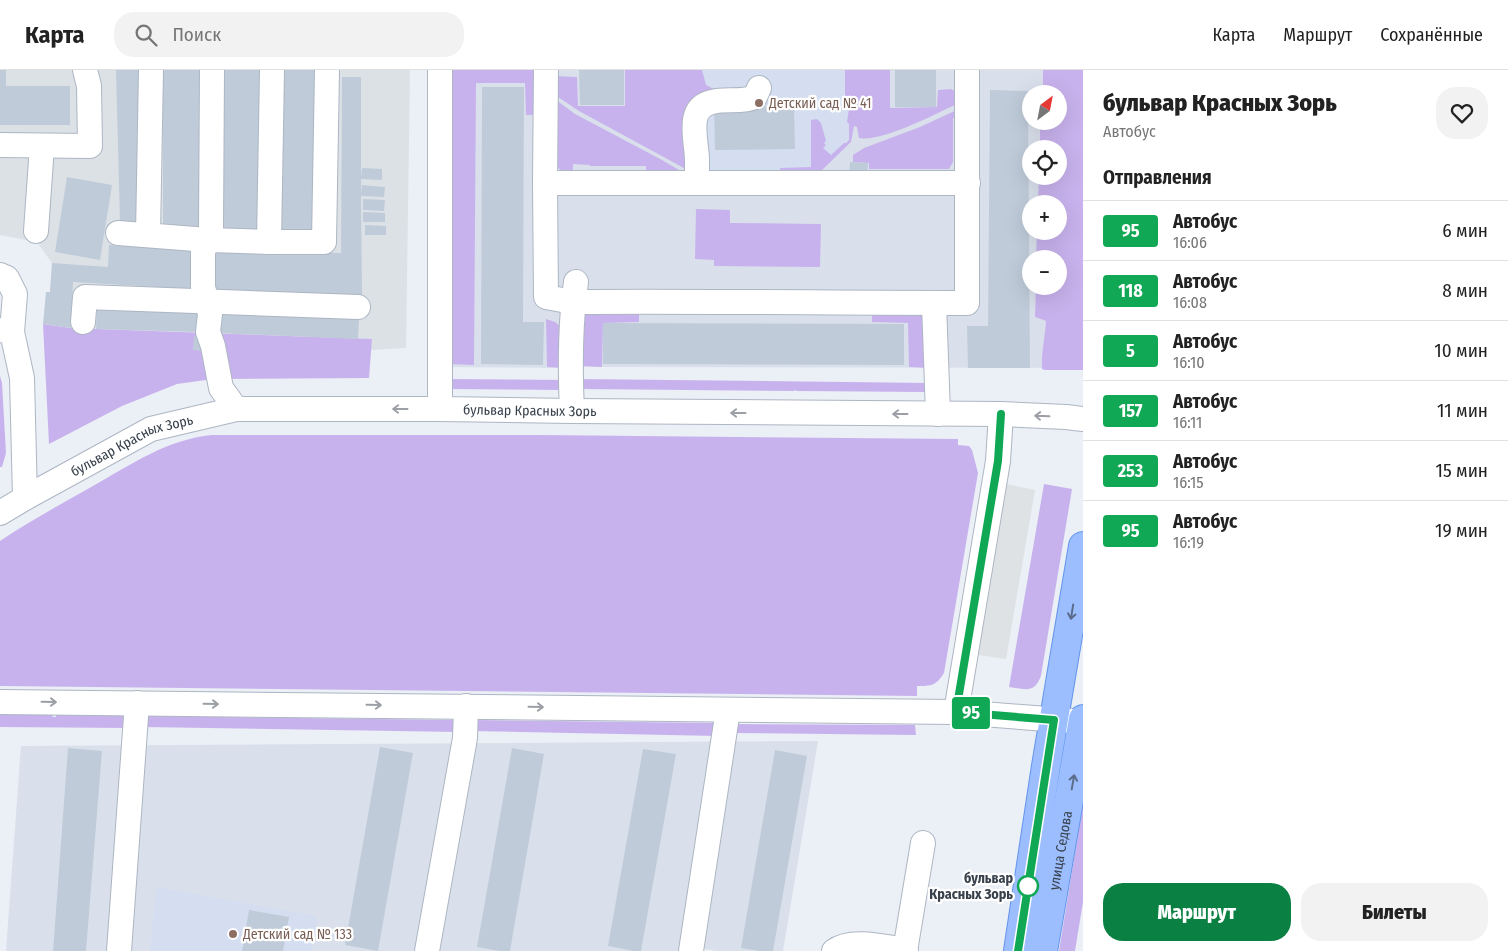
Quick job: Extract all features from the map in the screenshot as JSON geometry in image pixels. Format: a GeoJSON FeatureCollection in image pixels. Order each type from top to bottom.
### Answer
{"type":"FeatureCollection","features":[{"type":"Feature","properties":{"kind":"main road","name":"улица Седова"},"geometry":{"type":"LineString","coordinates":[[1018,951],[1083,546]]}},
{"type":"Feature","properties":{"kind":"main road","name":"улица Седова"},"geometry":{"type":"LineString","coordinates":[[1043,951],[1083,721]]}},
{"type":"Feature","properties":{"kind":"street"},"geometry":{"type":"LineString","coordinates":[[0,146],[90,146],[89,86],[86,70]]}},
{"type":"Feature","properties":{"kind":"street"},"geometry":{"type":"LineString","coordinates":[[148,235],[151,70]]}},
{"type":"Feature","properties":{"kind":"street"},"geometry":{"type":"LineString","coordinates":[[212,70],[211,229],[203,252],[202,287],[210,314],[208,332],[213,346],[221,388],[236,409]]}},
{"type":"Feature","properties":{"kind":"street"},"geometry":{"type":"LineString","coordinates":[[269,242],[272,70]]}},
{"type":"Feature","properties":{"kind":"street"},"geometry":{"type":"LineString","coordinates":[[118,233],[208,240],[324,242],[327,70]]}},
{"type":"Feature","properties":{"kind":"street"},"geometry":{"type":"LineString","coordinates":[[440,70],[440,409]]}},
{"type":"Feature","properties":{"kind":"street"},"geometry":{"type":"LineString","coordinates":[[546,70],[546,297],[574,292],[793,301],[930,296],[967,303],[967,70]]}},
{"type":"Feature","properties":{"kind":"street"},"geometry":{"type":"LineString","coordinates":[[697,183],[694,136],[696,115],[701,108],[712,102],[747,100],[755,97],[759,88]]}},
{"type":"Feature","properties":{"kind":"street"},"geometry":{"type":"LineString","coordinates":[[36,231],[42,146]]}},
{"type":"Feature","properties":{"kind":"street"},"geometry":{"type":"LineString","coordinates":[[545,183],[968,183]]}},
{"type":"Feature","properties":{"kind":"street"},"geometry":{"type":"LineString","coordinates":[[0,276],[7,278],[15,294],[6,331],[22,378],[25,498]]}},
{"type":"Feature","properties":{"kind":"street"},"geometry":{"type":"LineString","coordinates":[[572,411],[571,380],[574,292]]}},
{"type":"Feature","properties":{"kind":"street"},"geometry":{"type":"LineString","coordinates":[[930,296],[938,414]]}},
{"type":"Feature","properties":{"kind":"street"},"geometry":{"type":"LineString","coordinates":[[83,322],[85,297],[358,307]]}},
{"type":"Feature","properties":{"kind":"street","name":"бульвар Красных Зорь"},"geometry":{"type":"LineString","coordinates":[[0,514],[25,498],[152,429],[236,409],[1001,414],[1083,419]]}},
{"type":"Feature","properties":{"kind":"street"},"geometry":{"type":"LineString","coordinates":[[956,712],[998,461],[1001,414]]}},
{"type":"Feature","properties":{"kind":"street"},"geometry":{"type":"LineString","coordinates":[[0,702],[956,712],[1083,721]]}},
{"type":"Feature","properties":{"kind":"street"},"geometry":{"type":"LineString","coordinates":[[119,951],[137,703]]}},
{"type":"Feature","properties":{"kind":"street"},"geometry":{"type":"LineString","coordinates":[[427,951],[465,738],[466,706]]}},
{"type":"Feature","properties":{"kind":"street"},"geometry":{"type":"LineString","coordinates":[[691,951],[728,710]]}},
{"type":"Feature","properties":{"kind":"street"},"geometry":{"type":"LineString","coordinates":[[834,951],[839,947],[858,944],[906,950],[923,843]]}},
{"type":"Feature","properties":{"kind":"shaded area"},"geometry":{"type":"Polygon","coordinates":[[[0,70],[410,70],[406,348],[371,350],[372,339],[71,328],[72,311],[49,309],[52,263],[37,242],[0,235],[0,70]]]}},
{"type":"Feature","properties":{"kind":"shaded area"},"geometry":{"type":"Polygon","coordinates":[[[434,70],[1083,70],[1083,368],[578,366],[564,368],[436,367],[434,70]]]}},
{"type":"Feature","properties":{"kind":"shaded area"},"geometry":{"type":"Polygon","coordinates":[[[449,70],[538,70],[539,115],[526,115],[525,83],[476,83],[474,365],[447,364],[449,70]]]}},
{"type":"Feature","properties":{"kind":"shaded area"},"geometry":{"type":"Polygon","coordinates":[[[625,70],[702,70],[706,85],[718,91],[688,171],[579,111],[552,91],[552,76],[577,77],[578,106],[625,106],[625,70]]]}},
{"type":"Feature","properties":{"kind":"shaded area","name":"Детский сад № 41"},"geometry":{"type":"Polygon","coordinates":[[[669,70],[851,70],[852,135],[815,177],[707,176],[669,70]]]}},
{"type":"Feature","properties":{"kind":"shaded area"},"geometry":{"type":"Polygon","coordinates":[[[845,70],[890,70],[890,108],[937,107],[938,90],[951,89],[959,93],[961,102],[910,126],[881,136],[859,138],[857,127],[854,126],[851,142],[820,172],[780,172],[780,168],[811,167],[811,120],[817,119],[821,123],[826,141],[824,143],[826,145],[823,148],[831,155],[849,140],[849,124],[847,122],[849,109],[845,105],[845,70]]]}},
{"type":"Feature","properties":{"kind":"shaded area"},"geometry":{"type":"Polygon","coordinates":[[[1043,70],[1083,70],[1083,370],[1042,369],[1046,321],[1035,317],[1036,295],[1067,295],[1067,250],[1036,250],[1037,240],[1067,240],[1067,195],[1038,195],[1039,185],[1067,185],[1067,140],[1040,140],[1040,130],[1068,130],[1068,85],[1043,85],[1043,70]]]}},
{"type":"Feature","properties":{"kind":"shaded area"},"geometry":{"type":"Polygon","coordinates":[[[552,97],[575,114],[684,173],[678,170],[646,171],[646,166],[590,166],[573,164],[573,172],[561,170],[555,166],[552,97]]]}},
{"type":"Feature","properties":{"kind":"shaded area"},"geometry":{"type":"Polygon","coordinates":[[[961,108],[961,118],[953,118],[953,162],[949,169],[869,169],[869,163],[853,162],[853,155],[864,148],[920,127],[961,108]]]}},
{"type":"Feature","properties":{"kind":"shaded area"},"geometry":{"type":"Polygon","coordinates":[[[696,209],[730,210],[730,223],[821,224],[820,267],[714,266],[714,260],[695,259],[696,209]]]}},
{"type":"Feature","properties":{"kind":"shaded area"},"geometry":{"type":"Polygon","coordinates":[[[639,305],[639,322],[603,323],[602,367],[578,366],[584,314],[587,311],[639,305]]]}},
{"type":"Feature","properties":{"kind":"shaded area"},"geometry":{"type":"Polygon","coordinates":[[[872,307],[925,315],[930,368],[909,367],[908,323],[872,322],[872,307]]]}},
{"type":"Feature","properties":{"kind":"shaded area"},"geometry":{"type":"Polygon","coordinates":[[[546,319],[560,326],[564,368],[547,367],[546,319]]]}},
{"type":"Feature","properties":{"kind":"shaded area"},"geometry":{"type":"Polygon","coordinates":[[[43,324],[71,328],[372,339],[369,378],[213,379],[177,384],[122,406],[49,444],[43,324]]]}},
{"type":"Feature","properties":{"kind":"shaded area"},"geometry":{"type":"Polygon","coordinates":[[[0,376],[6,453],[2,467],[0,467],[0,376]]]}},
{"type":"Feature","properties":{"kind":"shaded area"},"geometry":{"type":"Polygon","coordinates":[[[447,379],[564,380],[560,390],[450,389],[447,379]]]}},
{"type":"Feature","properties":{"kind":"shaded area"},"geometry":{"type":"Polygon","coordinates":[[[578,379],[930,383],[926,392],[581,389],[578,379]]]}},
{"type":"Feature","properties":{"kind":"shaded area"},"geometry":{"type":"Polygon","coordinates":[[[212,435],[539,435],[958,439],[958,445],[969,446],[972,450],[978,473],[944,673],[933,684],[917,686],[917,696],[0,686],[0,541],[150,454],[196,437],[212,435]]]}},
{"type":"Feature","properties":{"kind":"shaded area"},"geometry":{"type":"Polygon","coordinates":[[[1006,484],[1035,490],[1006,659],[978,655],[1006,484]]]}},
{"type":"Feature","properties":{"kind":"shaded area"},"geometry":{"type":"Polygon","coordinates":[[[1044,484],[1072,489],[1041,676],[1032,688],[1009,687],[1044,484]]]}},
{"type":"Feature","properties":{"kind":"shaded area"},"geometry":{"type":"Polygon","coordinates":[[[0,715],[52,715],[53,717],[56,717],[56,715],[125,716],[130,728],[0,727],[0,715]]]}},
{"type":"Feature","properties":{"kind":"shaded area"},"geometry":{"type":"Polygon","coordinates":[[[146,716],[457,720],[458,732],[144,727],[146,716]]]}},
{"type":"Feature","properties":{"kind":"shaded area"},"geometry":{"type":"Polygon","coordinates":[[[477,720],[716,723],[718,736],[471,731],[477,720]]]}},
{"type":"Feature","properties":{"kind":"shaded area"},"geometry":{"type":"Polygon","coordinates":[[[736,724],[915,725],[916,735],[732,733],[736,724]]]}},
{"type":"Feature","properties":{"kind":"shaded area"},"geometry":{"type":"Polygon","coordinates":[[[818,741],[783,951],[717,951],[699,948],[698,951],[6,951],[21,746],[818,741]]]}},
{"type":"Feature","properties":{"kind":"shaded area"},"geometry":{"type":"Polygon","coordinates":[[[1083,804],[1083,902],[1075,951],[1059,951],[1083,804]]]}},
{"type":"Feature","properties":{"kind":"shaded area","name":"Детский сад № 133"},"geometry":{"type":"Polygon","coordinates":[[[156,887],[317,916],[312,951],[150,951],[156,887]]]}},
{"type":"Feature","properties":{"kind":"building"},"geometry":{"type":"Polygon","coordinates":[[[0,70],[6,70],[6,86],[70,86],[70,125],[0,125],[0,70]]]}},
{"type":"Feature","properties":{"kind":"building"},"geometry":{"type":"Polygon","coordinates":[[[116,70],[142,70],[140,222],[120,221],[116,70]]]}},
{"type":"Feature","properties":{"kind":"building"},"geometry":{"type":"Polygon","coordinates":[[[163,70],[202,70],[202,229],[163,229],[163,70]]]}},
{"type":"Feature","properties":{"kind":"building"},"geometry":{"type":"Polygon","coordinates":[[[223,70],[262,70],[260,231],[221,231],[223,70]]]}},
{"type":"Feature","properties":{"kind":"building"},"geometry":{"type":"Polygon","coordinates":[[[282,70],[321,70],[319,236],[280,235],[282,70]]]}},
{"type":"Feature","properties":{"kind":"building"},"geometry":{"type":"Polygon","coordinates":[[[579,70],[624,70],[624,105],[580,105],[579,70]]]}},
{"type":"Feature","properties":{"kind":"building"},"geometry":{"type":"Polygon","coordinates":[[[895,70],[936,70],[936,107],[895,107],[895,70]]]}},
{"type":"Feature","properties":{"kind":"building"},"geometry":{"type":"Polygon","coordinates":[[[342,77],[361,77],[361,177],[362,168],[382,169],[382,180],[361,179],[361,194],[362,185],[385,187],[384,197],[361,196],[362,296],[211,291],[213,251],[341,253],[342,77]]]}},
{"type":"Feature","properties":{"kind":"building"},"geometry":{"type":"Polygon","coordinates":[[[482,87],[524,87],[523,322],[544,322],[543,365],[481,364],[482,87]]]}},
{"type":"Feature","properties":{"kind":"building"},"geometry":{"type":"Polygon","coordinates":[[[990,90],[1022,91],[1022,130],[1028,130],[1028,140],[1022,140],[1022,185],[1029,185],[1029,195],[1022,195],[1022,240],[1029,240],[1029,250],[1022,250],[1022,295],[1029,295],[1030,368],[968,368],[967,326],[988,326],[990,90]]]}},
{"type":"Feature","properties":{"kind":"building"},"geometry":{"type":"Polygon","coordinates":[[[794,106],[795,149],[715,150],[714,107],[794,106]]]}},
{"type":"Feature","properties":{"kind":"building"},"geometry":{"type":"Polygon","coordinates":[[[850,162],[868,163],[867,178],[849,177],[850,162]]]}},
{"type":"Feature","properties":{"kind":"building"},"geometry":{"type":"Polygon","coordinates":[[[67,177],[112,185],[100,260],[55,252],[67,177]]]}},
{"type":"Feature","properties":{"kind":"building"},"geometry":{"type":"Polygon","coordinates":[[[363,199],[385,200],[384,211],[363,210],[363,199]]]}},
{"type":"Feature","properties":{"kind":"building"},"geometry":{"type":"Polygon","coordinates":[[[363,212],[385,213],[385,222],[363,222],[363,212]]]}},
{"type":"Feature","properties":{"kind":"building"},"geometry":{"type":"Polygon","coordinates":[[[365,225],[386,226],[386,235],[365,235],[365,225]]]}},
{"type":"Feature","properties":{"kind":"building"},"geometry":{"type":"Polygon","coordinates":[[[109,245],[195,251],[192,289],[73,282],[71,328],[43,324],[46,292],[50,292],[52,263],[108,267],[109,245]]]}},
{"type":"Feature","properties":{"kind":"building"},"geometry":{"type":"Polygon","coordinates":[[[97,308],[201,310],[200,332],[96,329],[97,308]]]}},
{"type":"Feature","properties":{"kind":"building"},"geometry":{"type":"Polygon","coordinates":[[[219,313],[359,319],[358,339],[218,333],[219,313]]]}},
{"type":"Feature","properties":{"kind":"building"},"geometry":{"type":"Polygon","coordinates":[[[603,323],[904,324],[904,365],[603,364],[603,323]]]}},
{"type":"Feature","properties":{"kind":"building"},"geometry":{"type":"Polygon","coordinates":[[[194,336],[204,337],[204,351],[193,350],[194,336]]]}},
{"type":"Feature","properties":{"kind":"building"},"geometry":{"type":"Polygon","coordinates":[[[380,747],[413,753],[378,951],[345,945],[380,747]]]}},
{"type":"Feature","properties":{"kind":"building"},"geometry":{"type":"Polygon","coordinates":[[[68,748],[102,751],[86,951],[53,951],[68,748]]]}},
{"type":"Feature","properties":{"kind":"building"},"geometry":{"type":"Polygon","coordinates":[[[512,748],[544,754],[510,951],[500,951],[477,947],[512,748]]]}},
{"type":"Feature","properties":{"kind":"building"},"geometry":{"type":"Polygon","coordinates":[[[643,749],[676,754],[641,951],[634,951],[608,946],[643,749]]]}},
{"type":"Feature","properties":{"kind":"building"},"geometry":{"type":"Polygon","coordinates":[[[775,750],[807,756],[773,951],[759,951],[741,948],[775,750]]]}},
{"type":"Feature","properties":{"kind":"building"},"geometry":{"type":"Polygon","coordinates":[[[249,910],[289,917],[283,951],[242,951],[249,910]]]}},
{"type":"Feature","properties":{"kind":"bus line","name":"95"},"geometry":{"type":"LineString","coordinates":[[1001,414],[998,461],[956,712],[1054,720],[1018,951]]}},
{"type":"Feature","properties":{"kind":"place","name":"Детский сад № 41"},"geometry":{"type":"Point","coordinates":[759,103]}},
{"type":"Feature","properties":{"kind":"place","name":"бульвар Красных Зорь"},"geometry":{"type":"Point","coordinates":[1028,886]}},
{"type":"Feature","properties":{"kind":"place","name":"Детский сад № 133"},"geometry":{"type":"Point","coordinates":[233,934]}}]}
